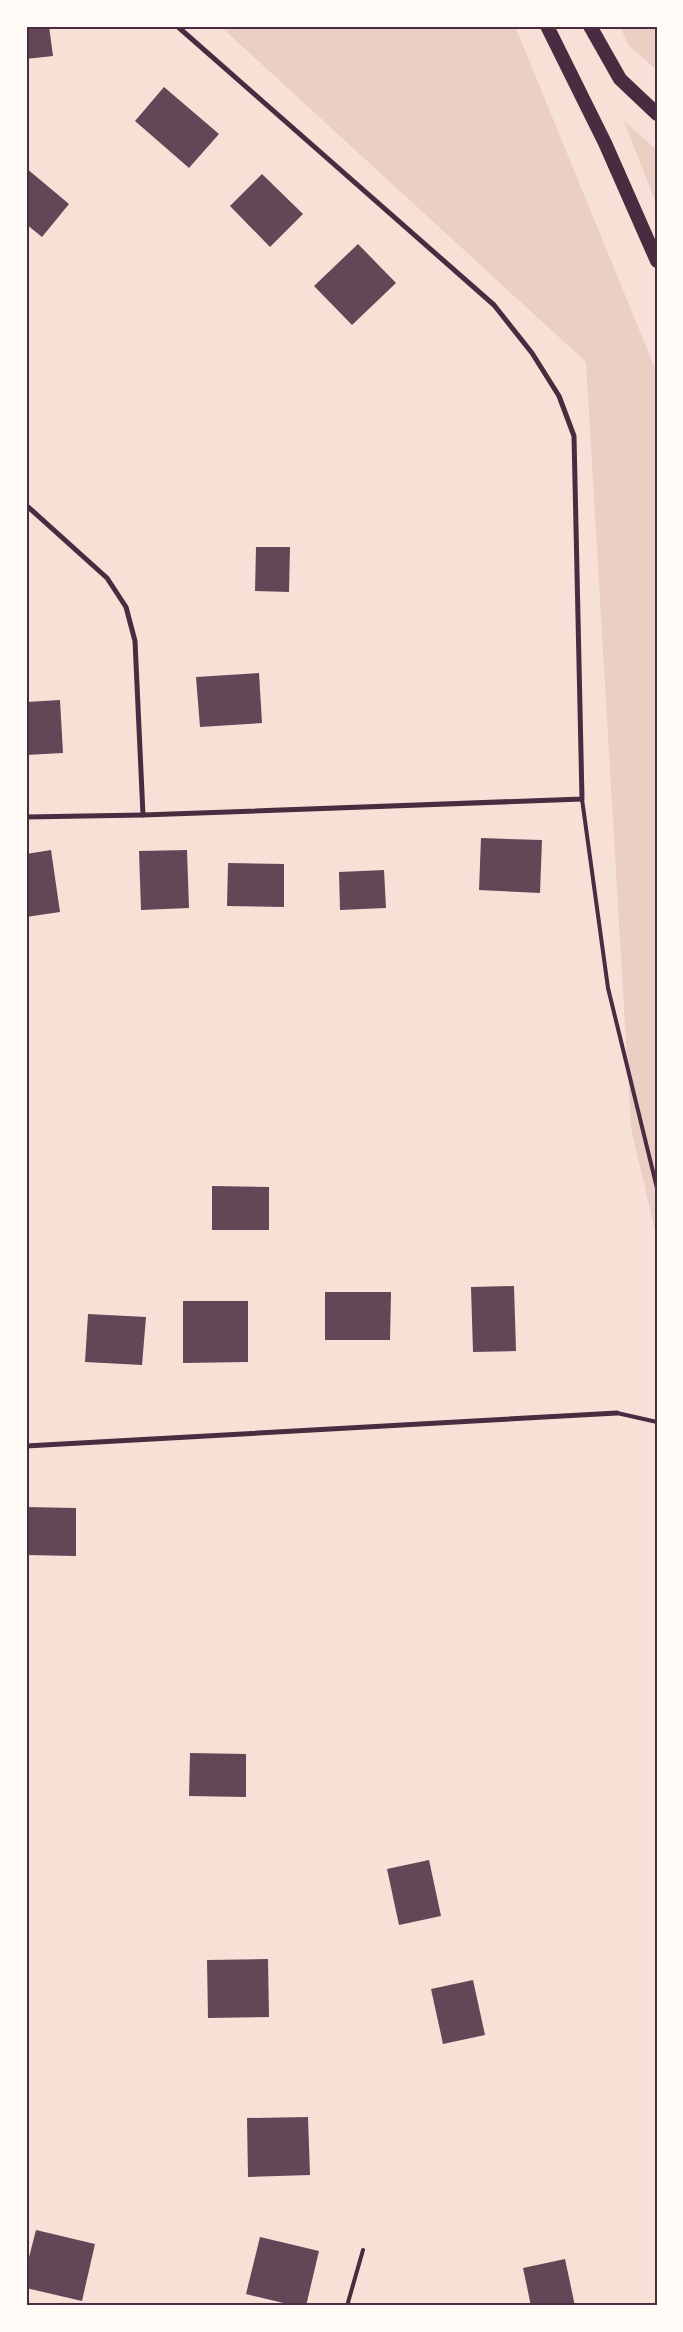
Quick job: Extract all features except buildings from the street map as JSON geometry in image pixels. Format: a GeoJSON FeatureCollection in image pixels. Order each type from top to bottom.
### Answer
{"type":"FeatureCollection","features":[{"type":"Feature","properties":{"kind":"highway"},"geometry":{"type":"LineString","coordinates":[[547,26],[604,143],[657,261]]}},
{"type":"Feature","properties":{"kind":"highway"},"geometry":{"type":"LineString","coordinates":[[590,26],[620,78],[657,114]]}},
{"type":"Feature","properties":{"kind":"street"},"geometry":{"type":"LineString","coordinates":[[26,817],[143,815],[582,799],[574,436],[560,396],[532,353],[494,305],[177,26]]}},
{"type":"Feature","properties":{"kind":"street"},"geometry":{"type":"LineString","coordinates":[[26,505],[107,578],[126,607],[136,641],[143,815]]}},
{"type":"Feature","properties":{"kind":"street"},"geometry":{"type":"LineString","coordinates":[[26,1446],[617,1413]]}},
{"type":"Feature","properties":{"kind":"lane"},"geometry":{"type":"LineString","coordinates":[[582,799],[608,988],[657,1188]]}},
{"type":"Feature","properties":{"kind":"lane"},"geometry":{"type":"LineString","coordinates":[[617,1413],[657,1422]]}},
{"type":"Feature","properties":{"kind":"lane"},"geometry":{"type":"LineString","coordinates":[[347,2306],[362,2250]]}},
{"type":"Feature","properties":{"kind":"shaded area"},"geometry":{"type":"Polygon","coordinates":[[[220,26],[515,26],[657,373],[657,1239],[631,1128],[586,362],[220,26]]]}},
{"type":"Feature","properties":{"kind":"shaded area"},"geometry":{"type":"Polygon","coordinates":[[[620,26],[657,26],[657,70],[628,45],[620,26]]]}},
{"type":"Feature","properties":{"kind":"shaded area"},"geometry":{"type":"Polygon","coordinates":[[[624,121],[657,150],[657,206],[624,121]]]}}]}
